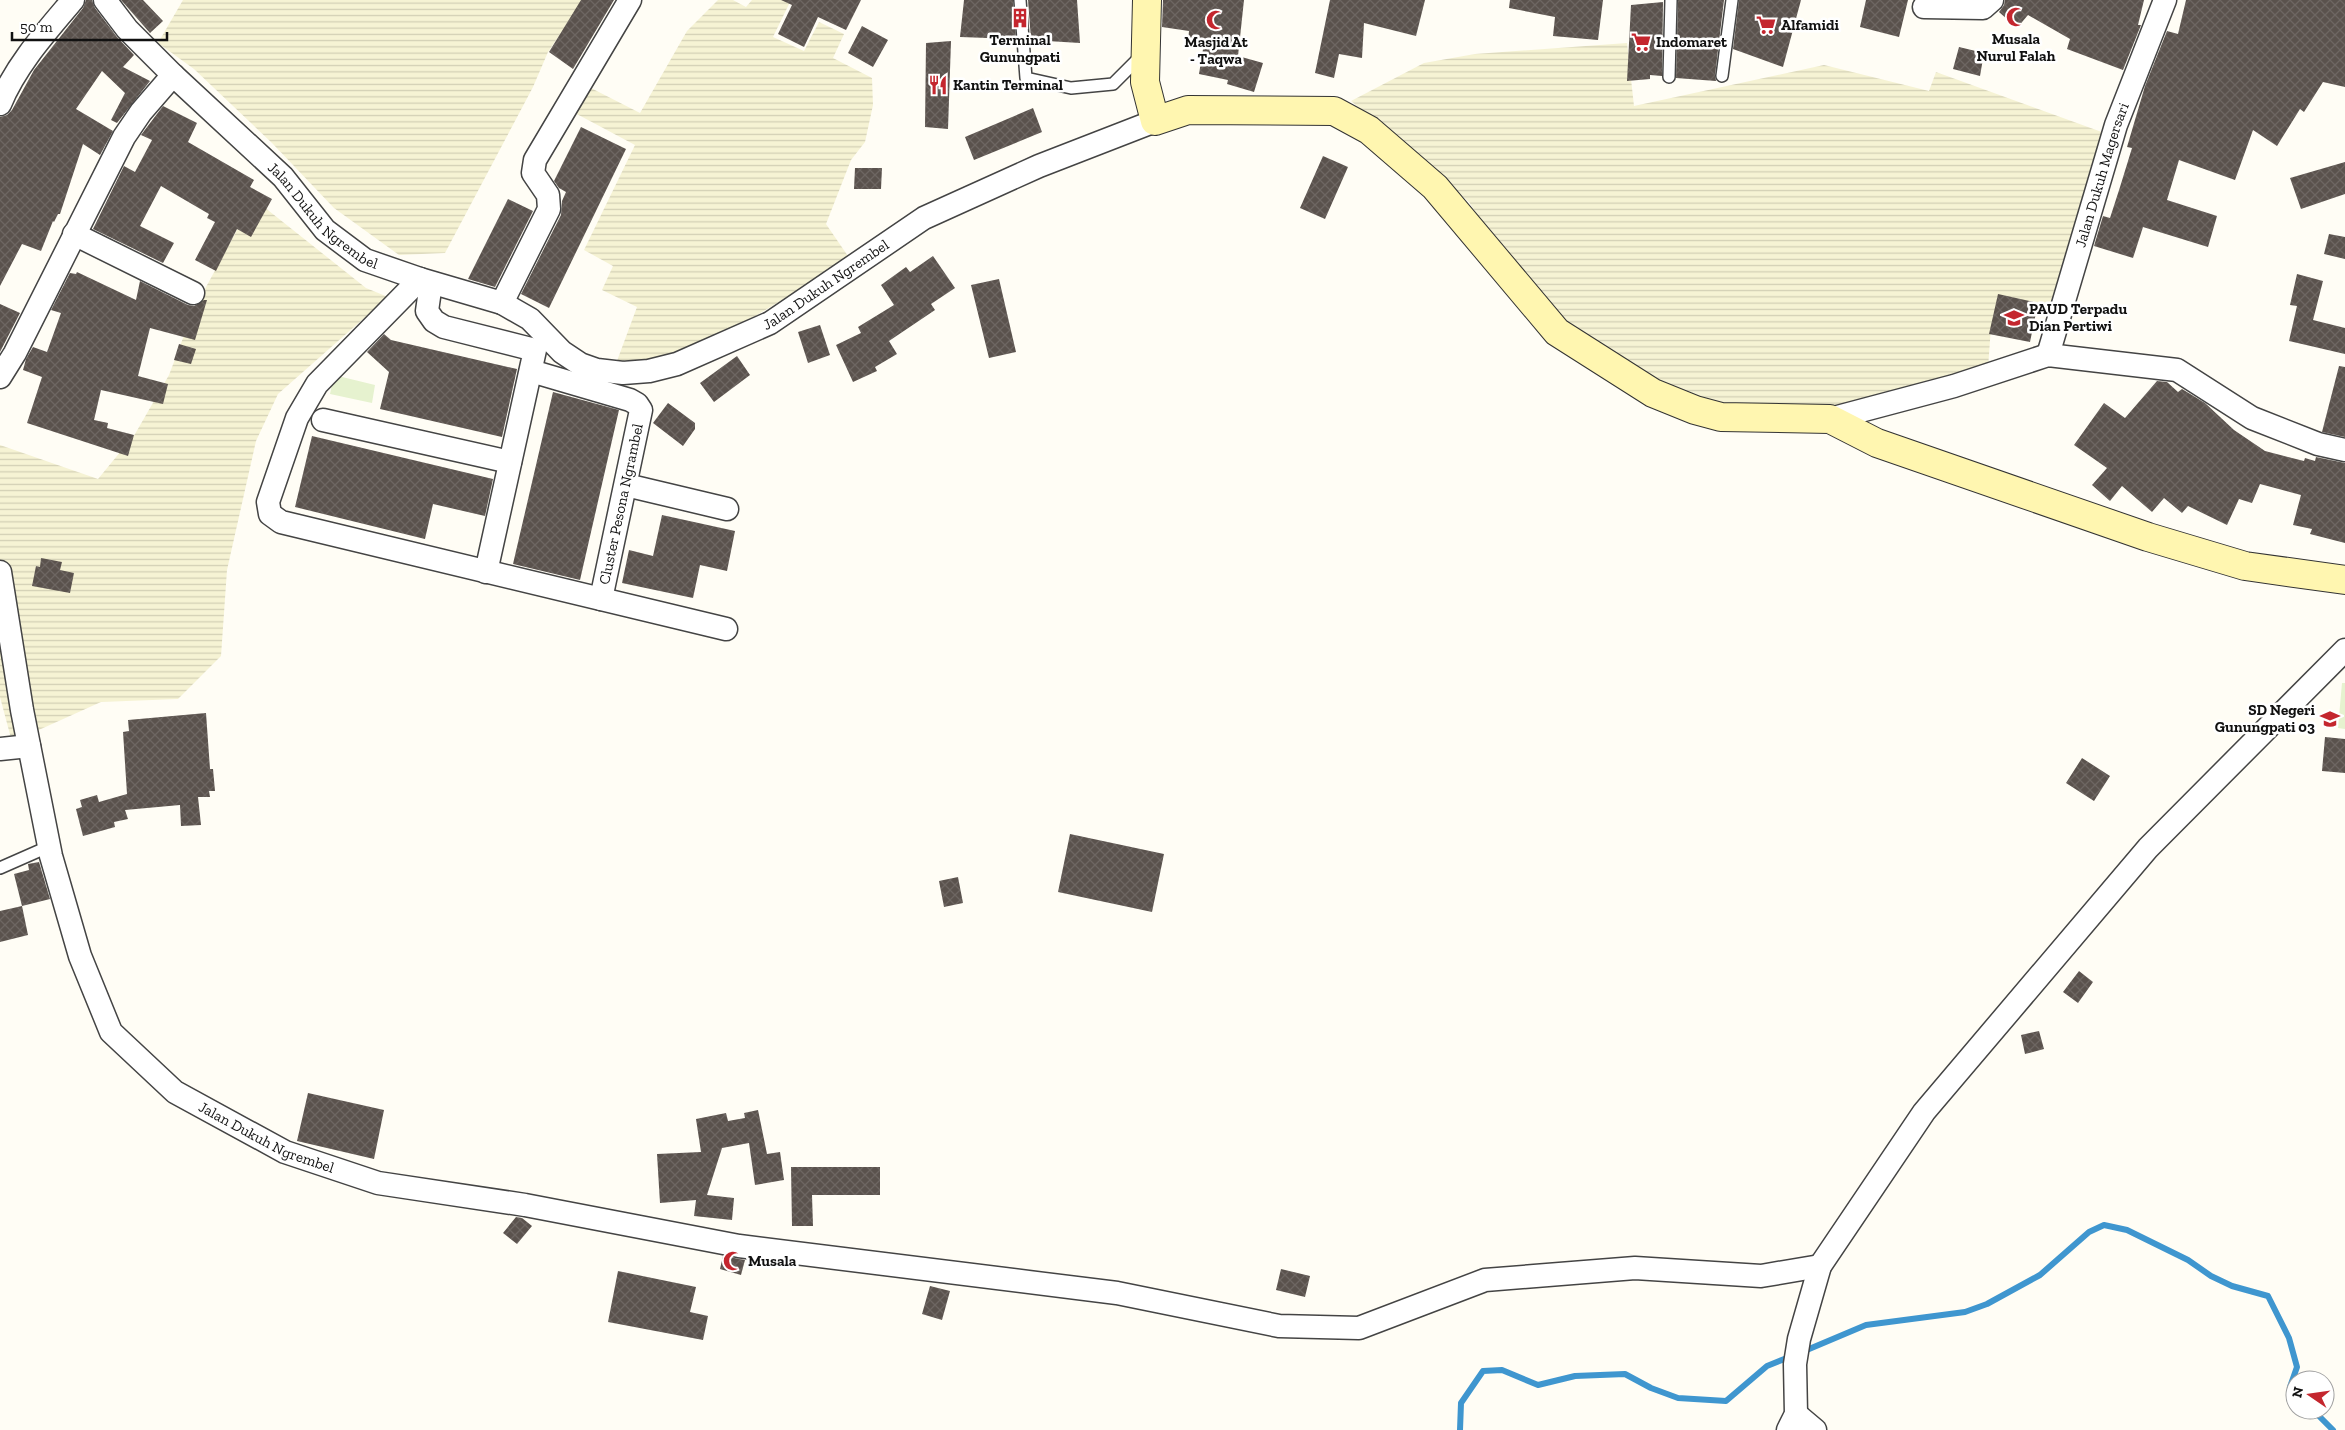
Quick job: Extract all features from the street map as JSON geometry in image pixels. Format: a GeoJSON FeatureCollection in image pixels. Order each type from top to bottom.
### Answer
{"type":"FeatureCollection","features":[{"type":"Feature","properties":{"kind":"street"},"geometry":{"type":"LineString","coordinates":[[0,104],[7,88],[36,44],[73,0]]}},
{"type":"Feature","properties":{"kind":"street","name":"Jalan Dukuh Ngrembel"},"geometry":{"type":"LineString","coordinates":[[105,0],[127,29],[173,76],[283,177],[325,230],[365,260],[426,281],[502,303],[530,319],[562,352],[580,364],[597,370],[623,373],[649,371],[677,364],[770,323],[924,218],[1038,166],[1155,121]]}},
{"type":"Feature","properties":{"kind":"street"},"geometry":{"type":"LineString","coordinates":[[502,303],[549,208],[548,195],[533,173],[535,160],[630,0]]}},
{"type":"Feature","properties":{"kind":"street"},"geometry":{"type":"LineString","coordinates":[[1147,0],[1144,53],[1145,82],[1155,121],[1188,110],[1334,111],[1369,130],[1435,187],[1557,332],[1653,393],[1695,410],[1720,417],[1830,418],[1954,386],[2048,355],[2177,370],[2252,418],[2318,444],[2345,450]]}},
{"type":"Feature","properties":{"kind":"street"},"geometry":{"type":"LineString","coordinates":[[1924,7],[1983,8],[1992,0]]}},
{"type":"Feature","properties":{"kind":"street","name":"Jalan Dukuh Magersari"},"geometry":{"type":"LineString","coordinates":[[2048,355],[2116,125],[2165,0]]}},
{"type":"Feature","properties":{"kind":"street"},"geometry":{"type":"LineString","coordinates":[[2,370],[124,137],[141,112],[173,76]]}},
{"type":"Feature","properties":{"kind":"street"},"geometry":{"type":"LineString","coordinates":[[74,234],[193,293]]}},
{"type":"Feature","properties":{"kind":"street"},"geometry":{"type":"LineString","coordinates":[[426,281],[427,311],[434,322],[444,327],[535,350],[486,572]]}},
{"type":"Feature","properties":{"kind":"street","name":"Cluster Pesona Ngrambel"},"geometry":{"type":"LineString","coordinates":[[426,281],[317,384],[297,418],[268,502],[270,514],[281,522],[601,599],[641,410],[637,404],[531,371]]}},
{"type":"Feature","properties":{"kind":"street"},"geometry":{"type":"LineString","coordinates":[[1830,418],[1877,443],[2148,537],[2245,566],[2345,580]]}},
{"type":"Feature","properties":{"kind":"street"},"geometry":{"type":"LineString","coordinates":[[323,420],[510,462]]}},
{"type":"Feature","properties":{"kind":"street"},"geometry":{"type":"LineString","coordinates":[[626,485],[727,509]]}},
{"type":"Feature","properties":{"kind":"street","name":"Jalan Dukuh Ngrembel"},"geometry":{"type":"LineString","coordinates":[[0,572],[30,746],[50,846],[80,956],[111,1032],[175,1092],[285,1152],[378,1183],[525,1205],[739,1246],[1117,1293],[1279,1326],[1359,1328],[1485,1280],[1635,1268],[1761,1276],[1820,1266]]}},
{"type":"Feature","properties":{"kind":"street"},"geometry":{"type":"LineString","coordinates":[[601,599],[726,629]]}},
{"type":"Feature","properties":{"kind":"street"},"geometry":{"type":"LineString","coordinates":[[1815,1430],[1792,1422],[1794,1364],[1799,1339],[1820,1266],[1924,1112],[2148,848],[2345,650]]}},
{"type":"Feature","properties":{"kind":"street"},"geometry":{"type":"LineString","coordinates":[[0,749],[30,746]]}},
{"type":"Feature","properties":{"kind":"lane"},"geometry":{"type":"LineString","coordinates":[[1020,0],[1026,78],[1071,88],[1114,84],[1144,53]]}},
{"type":"Feature","properties":{"kind":"lane"},"geometry":{"type":"LineString","coordinates":[[1669,77],[1671,0]]}},
{"type":"Feature","properties":{"kind":"lane"},"geometry":{"type":"LineString","coordinates":[[1722,76],[1732,0]]}},
{"type":"Feature","properties":{"kind":"lane"},"geometry":{"type":"LineString","coordinates":[[0,868],[50,846]]}},
{"type":"Feature","properties":{"kind":"shaded area"},"geometry":{"type":"Polygon","coordinates":[[[183,0],[583,0],[548,52],[533,87],[445,253],[399,255],[334,208],[272,143],[194,69],[158,43],[183,0]]]}},
{"type":"Feature","properties":{"kind":"shaded area"},"geometry":{"type":"Polygon","coordinates":[[[718,0],[733,0],[746,7],[752,0],[791,0],[773,37],[804,51],[819,22],[844,34],[833,58],[872,78],[873,105],[865,142],[851,160],[826,224],[850,259],[722,336],[663,361],[614,369],[637,307],[602,290],[613,266],[584,250],[635,145],[573,112],[587,86],[640,113],[687,31],[718,0]]]}},
{"type":"Feature","properties":{"kind":"shaded area"},"geometry":{"type":"Polygon","coordinates":[[[1627,43],[1634,106],[1824,65],[1929,91],[1936,72],[2110,135],[2059,306],[2003,300],[1991,327],[1988,368],[1855,405],[1722,405],[1662,386],[1562,321],[1519,280],[1469,202],[1351,101],[1424,63],[1475,54],[1627,43]]]}},
{"type":"Feature","properties":{"kind":"shaded area"},"geometry":{"type":"Polygon","coordinates":[[[254,199],[366,288],[388,297],[278,394],[256,441],[227,570],[221,656],[178,699],[101,702],[12,742],[0,697],[0,445],[98,479],[135,434],[169,375],[194,309],[254,199]]]}},
{"type":"Feature","properties":{"kind":"green space"},"geometry":{"type":"Polygon","coordinates":[[[334,375],[375,385],[372,403],[330,394],[334,375]]]}},
{"type":"Feature","properties":{"kind":"green space"},"geometry":{"type":"Polygon","coordinates":[[[2342,683],[2345,683],[2345,729],[2338,728],[2342,683]]]}},
{"type":"Feature","properties":{"kind":"building"},"geometry":{"type":"Polygon","coordinates":[[[86,0],[92,0],[95,8],[117,37],[134,55],[123,67],[150,81],[117,123],[111,120],[125,93],[102,71],[76,109],[113,131],[100,155],[83,144],[60,214],[53,221],[41,251],[22,244],[0,286],[0,117],[7,115],[12,110],[34,70],[83,8],[86,0]]]}},
{"type":"Feature","properties":{"kind":"building"},"geometry":{"type":"Polygon","coordinates":[[[121,0],[143,0],[163,21],[150,33],[121,0]]]}},
{"type":"Feature","properties":{"kind":"building"},"geometry":{"type":"Polygon","coordinates":[[[581,0],[614,0],[573,69],[549,52],[581,0]]]}},
{"type":"Feature","properties":{"kind":"building"},"geometry":{"type":"Polygon","coordinates":[[[781,0],[861,0],[846,30],[818,17],[804,47],[778,34],[792,5],[781,0]]]}},
{"type":"Feature","properties":{"kind":"building"},"geometry":{"type":"Polygon","coordinates":[[[964,0],[1013,0],[1016,39],[960,37],[964,0]]]}},
{"type":"Feature","properties":{"kind":"building"},"geometry":{"type":"Polygon","coordinates":[[[1028,0],[1077,0],[1080,43],[1031,40],[1028,0]]]}},
{"type":"Feature","properties":{"kind":"building"},"geometry":{"type":"Polygon","coordinates":[[[1163,0],[1244,0],[1238,56],[1263,63],[1254,92],[1227,84],[1228,80],[1199,74],[1204,43],[1188,41],[1189,31],[1162,27],[1163,0]]]}},
{"type":"Feature","properties":{"kind":"building"},"geometry":{"type":"Polygon","coordinates":[[[1330,0],[1425,0],[1416,36],[1364,23],[1362,58],[1339,54],[1334,78],[1315,73],[1330,0]]]}},
{"type":"Feature","properties":{"kind":"building"},"geometry":{"type":"Polygon","coordinates":[[[1510,0],[1603,0],[1598,40],[1553,36],[1555,17],[1509,8],[1510,0]]]}},
{"type":"Feature","properties":{"kind":"building"},"geometry":{"type":"Polygon","coordinates":[[[1678,0],[1724,0],[1715,75],[1716,81],[1676,78],[1678,0]]]}},
{"type":"Feature","properties":{"kind":"building","name":"Alfamidi"},"geometry":{"type":"Polygon","coordinates":[[[1739,0],[1801,0],[1783,67],[1733,49],[1739,0]]]}},
{"type":"Feature","properties":{"kind":"building"},"geometry":{"type":"Polygon","coordinates":[[[1866,0],[1908,0],[1899,37],[1860,27],[1866,0]]]}},
{"type":"Feature","properties":{"kind":"building"},"geometry":{"type":"Polygon","coordinates":[[[2005,0],[2144,0],[2138,25],[2141,25],[2123,70],[2067,49],[2070,39],[2028,15],[2017,28],[1999,12],[2005,0]]]}},
{"type":"Feature","properties":{"kind":"building"},"geometry":{"type":"Polygon","coordinates":[[[2186,0],[2345,0],[2345,87],[2323,82],[2304,112],[2300,109],[2277,146],[2253,130],[2235,180],[2179,160],[2167,200],[2217,216],[2208,247],[2143,227],[2133,258],[2094,246],[2103,216],[2110,218],[2120,187],[2132,148],[2127,147],[2145,86],[2167,31],[2178,34],[2186,0]]]}},
{"type":"Feature","properties":{"kind":"building","name":"Indomaret"},"geometry":{"type":"Polygon","coordinates":[[[1663,2],[1662,76],[1650,75],[1650,79],[1627,81],[1631,5],[1663,2]]]}},
{"type":"Feature","properties":{"kind":"building"},"geometry":{"type":"Polygon","coordinates":[[[862,26],[888,40],[873,67],[848,53],[862,26]]]}},
{"type":"Feature","properties":{"kind":"building","name":"Kantin Terminal"},"geometry":{"type":"Polygon","coordinates":[[[951,41],[948,129],[925,127],[926,43],[951,41]]]}},
{"type":"Feature","properties":{"kind":"building"},"geometry":{"type":"Polygon","coordinates":[[[1959,47],[1984,53],[1980,76],[1953,69],[1959,47]]]}},
{"type":"Feature","properties":{"kind":"building"},"geometry":{"type":"Polygon","coordinates":[[[163,106],[197,123],[188,142],[254,180],[250,187],[272,199],[251,237],[237,229],[216,271],[195,260],[215,222],[207,218],[209,214],[161,186],[140,226],[174,243],[163,263],[93,229],[124,166],[135,172],[152,140],[141,135],[163,106]]]}},
{"type":"Feature","properties":{"kind":"building"},"geometry":{"type":"Polygon","coordinates":[[[1033,108],[1042,132],[974,160],[965,137],[1033,108]]]}},
{"type":"Feature","properties":{"kind":"building"},"geometry":{"type":"Polygon","coordinates":[[[581,127],[626,149],[549,308],[521,294],[561,215],[562,201],[566,192],[559,188],[554,181],[581,127]]]}},
{"type":"Feature","properties":{"kind":"building"},"geometry":{"type":"Polygon","coordinates":[[[1323,156],[1348,167],[1325,219],[1300,208],[1323,156]]]}},
{"type":"Feature","properties":{"kind":"building"},"geometry":{"type":"Polygon","coordinates":[[[2345,162],[2345,194],[2301,209],[2290,178],[2345,162]]]}},
{"type":"Feature","properties":{"kind":"building"},"geometry":{"type":"Polygon","coordinates":[[[855,168],[882,168],[881,189],[854,189],[855,168]]]}},
{"type":"Feature","properties":{"kind":"building"},"geometry":{"type":"Polygon","coordinates":[[[508,199],[533,211],[495,287],[468,279],[508,199]]]}},
{"type":"Feature","properties":{"kind":"building"},"geometry":{"type":"Polygon","coordinates":[[[2329,234],[2345,237],[2345,259],[2324,254],[2329,234]]]}},
{"type":"Feature","properties":{"kind":"building"},"geometry":{"type":"Polygon","coordinates":[[[933,256],[955,288],[931,304],[935,310],[889,341],[897,354],[875,367],[877,371],[853,382],[836,345],[861,333],[858,327],[894,305],[881,285],[906,267],[910,272],[933,256]]]}},
{"type":"Feature","properties":{"kind":"building"},"geometry":{"type":"Polygon","coordinates":[[[77,272],[136,300],[140,281],[188,305],[194,306],[207,300],[195,340],[150,328],[138,376],[168,384],[163,404],[101,390],[94,420],[108,423],[107,428],[134,435],[128,456],[27,423],[42,377],[23,370],[26,359],[33,347],[47,352],[61,313],[51,310],[70,273],[76,274],[77,272]]]}},
{"type":"Feature","properties":{"kind":"building"},"geometry":{"type":"Polygon","coordinates":[[[2297,274],[2323,281],[2313,320],[2345,328],[2345,354],[2289,341],[2297,306],[2290,305],[2297,274]]]}},
{"type":"Feature","properties":{"kind":"building"},"geometry":{"type":"Polygon","coordinates":[[[999,279],[1016,352],[989,358],[971,285],[999,279]]]}},
{"type":"Feature","properties":{"kind":"building","name":"PAUD Terpadu Dian Pertiwi"},"geometry":{"type":"Polygon","coordinates":[[[1998,294],[2038,303],[2030,342],[1989,334],[1998,294]]]}},
{"type":"Feature","properties":{"kind":"building"},"geometry":{"type":"Polygon","coordinates":[[[0,304],[20,313],[0,352],[0,304]]]}},
{"type":"Feature","properties":{"kind":"building"},"geometry":{"type":"Polygon","coordinates":[[[820,325],[830,355],[808,363],[798,332],[820,325]]]}},
{"type":"Feature","properties":{"kind":"building"},"geometry":{"type":"Polygon","coordinates":[[[384,334],[391,340],[517,369],[502,437],[380,409],[389,372],[367,352],[384,334]]]}},
{"type":"Feature","properties":{"kind":"building"},"geometry":{"type":"Polygon","coordinates":[[[179,344],[196,349],[191,364],[174,360],[179,344]]]}},
{"type":"Feature","properties":{"kind":"building"},"geometry":{"type":"Polygon","coordinates":[[[737,356],[750,375],[714,402],[700,383],[737,356]]]}},
{"type":"Feature","properties":{"kind":"building"},"geometry":{"type":"Polygon","coordinates":[[[2339,366],[2345,367],[2345,437],[2322,432],[2339,366]]]}},
{"type":"Feature","properties":{"kind":"building"},"geometry":{"type":"Polygon","coordinates":[[[2157,381],[2167,382],[2178,392],[2182,389],[2205,403],[2234,430],[2265,451],[2304,461],[2305,458],[2315,461],[2316,457],[2345,463],[2345,543],[2310,534],[2312,529],[2293,525],[2301,495],[2260,484],[2252,503],[2239,499],[2227,525],[2188,506],[2182,513],[2164,498],[2152,512],[2122,486],[2110,501],[2092,485],[2107,468],[2074,445],[2104,403],[2125,418],[2157,381]]]}},
{"type":"Feature","properties":{"kind":"building"},"geometry":{"type":"Polygon","coordinates":[[[553,392],[619,410],[580,580],[513,564],[553,392]]]}},
{"type":"Feature","properties":{"kind":"building"},"geometry":{"type":"Polygon","coordinates":[[[668,403],[695,423],[695,429],[683,446],[653,423],[668,403]]]}},
{"type":"Feature","properties":{"kind":"building"},"geometry":{"type":"Polygon","coordinates":[[[312,436],[493,479],[485,516],[433,504],[425,539],[295,507],[312,436]]]}},
{"type":"Feature","properties":{"kind":"building"},"geometry":{"type":"Polygon","coordinates":[[[662,515],[735,531],[727,571],[700,565],[693,598],[622,583],[629,550],[653,556],[662,515]]]}},
{"type":"Feature","properties":{"kind":"building"},"geometry":{"type":"Polygon","coordinates":[[[41,558],[62,562],[60,570],[74,573],[70,593],[32,586],[36,566],[40,567],[41,558]]]}},
{"type":"Feature","properties":{"kind":"building"},"geometry":{"type":"Polygon","coordinates":[[[206,713],[210,769],[213,769],[215,791],[209,791],[210,797],[198,797],[201,825],[181,826],[180,805],[125,810],[128,819],[114,822],[115,827],[83,836],[76,809],[82,807],[80,800],[97,795],[99,802],[127,794],[123,732],[129,731],[128,720],[206,713]]]}},
{"type":"Feature","properties":{"kind":"building"},"geometry":{"type":"Polygon","coordinates":[[[2325,737],[2345,739],[2345,773],[2322,771],[2325,737]]]}},
{"type":"Feature","properties":{"kind":"building"},"geometry":{"type":"Polygon","coordinates":[[[2082,758],[2110,776],[2094,801],[2066,783],[2082,758]]]}},
{"type":"Feature","properties":{"kind":"building"},"geometry":{"type":"Polygon","coordinates":[[[1070,834],[1164,854],[1152,912],[1058,892],[1070,834]]]}},
{"type":"Feature","properties":{"kind":"building"},"geometry":{"type":"Polygon","coordinates":[[[39,862],[50,899],[22,906],[14,874],[29,870],[28,864],[39,862]]]}},
{"type":"Feature","properties":{"kind":"building"},"geometry":{"type":"Polygon","coordinates":[[[958,877],[963,903],[944,907],[939,881],[958,877]]]}},
{"type":"Feature","properties":{"kind":"building"},"geometry":{"type":"Polygon","coordinates":[[[22,906],[28,935],[0,942],[0,911],[22,906]]]}},
{"type":"Feature","properties":{"kind":"building"},"geometry":{"type":"Polygon","coordinates":[[[2079,971],[2093,982],[2078,1003],[2063,992],[2079,971]]]}},
{"type":"Feature","properties":{"kind":"building"},"geometry":{"type":"Polygon","coordinates":[[[2039,1031],[2044,1049],[2025,1054],[2021,1035],[2039,1031]]]}},
{"type":"Feature","properties":{"kind":"building"},"geometry":{"type":"Polygon","coordinates":[[[308,1093],[384,1110],[374,1159],[297,1141],[308,1093]]]}},
{"type":"Feature","properties":{"kind":"building"},"geometry":{"type":"Polygon","coordinates":[[[758,1110],[767,1154],[780,1152],[784,1180],[755,1185],[749,1143],[722,1148],[707,1195],[734,1198],[732,1220],[694,1216],[696,1200],[660,1203],[657,1154],[701,1152],[696,1119],[726,1113],[728,1121],[745,1118],[744,1113],[758,1110]]]}},
{"type":"Feature","properties":{"kind":"building"},"geometry":{"type":"Polygon","coordinates":[[[791,1167],[880,1167],[880,1195],[812,1195],[813,1226],[792,1226],[791,1167]]]}},
{"type":"Feature","properties":{"kind":"building"},"geometry":{"type":"Polygon","coordinates":[[[516,1217],[522,1218],[532,1226],[517,1244],[503,1233],[516,1217]]]}},
{"type":"Feature","properties":{"kind":"building","name":"Musala"},"geometry":{"type":"Polygon","coordinates":[[[723,1256],[745,1260],[741,1275],[720,1269],[723,1256]]]}},
{"type":"Feature","properties":{"kind":"building"},"geometry":{"type":"Polygon","coordinates":[[[1281,1269],[1310,1276],[1305,1297],[1276,1290],[1281,1269]]]}},
{"type":"Feature","properties":{"kind":"building"},"geometry":{"type":"Polygon","coordinates":[[[618,1271],[696,1287],[690,1312],[708,1316],[703,1340],[608,1322],[618,1271]]]}},
{"type":"Feature","properties":{"kind":"building"},"geometry":{"type":"Polygon","coordinates":[[[930,1286],[950,1291],[942,1320],[922,1314],[930,1286]]]}},
{"type":"Feature","properties":{"kind":"waterway"},"geometry":{"type":"LineString","coordinates":[[1802,1352],[1866,1325],[1965,1312],[1987,1304],[2040,1275],[2089,1232],[2104,1225],[2127,1230],[2188,1260],[2211,1276],[2232,1286],[2268,1296],[2289,1338],[2297,1367],[2296,1370]]}},
{"type":"Feature","properties":{"kind":"waterway"},"geometry":{"type":"LineString","coordinates":[[1460,1430],[1461,1403],[1483,1371],[1502,1370],[1538,1385],[1575,1376],[1625,1374],[1651,1388],[1678,1398],[1726,1401],[1767,1366],[1792,1356]]}},
{"type":"Feature","properties":{"kind":"waterway"},"geometry":{"type":"LineString","coordinates":[[2323,1420],[2333,1430]]}},
{"type":"Feature","properties":{"kind":"place","name":"Musala Nurul Falah"},"geometry":{"type":"Point","coordinates":[2016,17]}},
{"type":"Feature","properties":{"kind":"place","name":"Terminal Gunungpati"},"geometry":{"type":"Point","coordinates":[1020,18]}},
{"type":"Feature","properties":{"kind":"place","name":"Masjid At - Taqwa"},"geometry":{"type":"Point","coordinates":[1216,20]}},
{"type":"Feature","properties":{"kind":"place","name":"Alfamidi"},"geometry":{"type":"Point","coordinates":[1766,25]}},
{"type":"Feature","properties":{"kind":"place","name":"Indomaret"},"geometry":{"type":"Point","coordinates":[1641,42]}},
{"type":"Feature","properties":{"kind":"place","name":"Kantin Terminal"},"geometry":{"type":"Point","coordinates":[938,85]}},
{"type":"Feature","properties":{"kind":"place","name":"PAUD Terpadu Dian Pertiwi"},"geometry":{"type":"Point","coordinates":[2014,318]}},
{"type":"Feature","properties":{"kind":"place","name":"SD Negeri Gunungpati 03"},"geometry":{"type":"Point","coordinates":[2330,719]}},
{"type":"Feature","properties":{"kind":"place","name":"Musala"},"geometry":{"type":"Point","coordinates":[733,1261]}}]}
